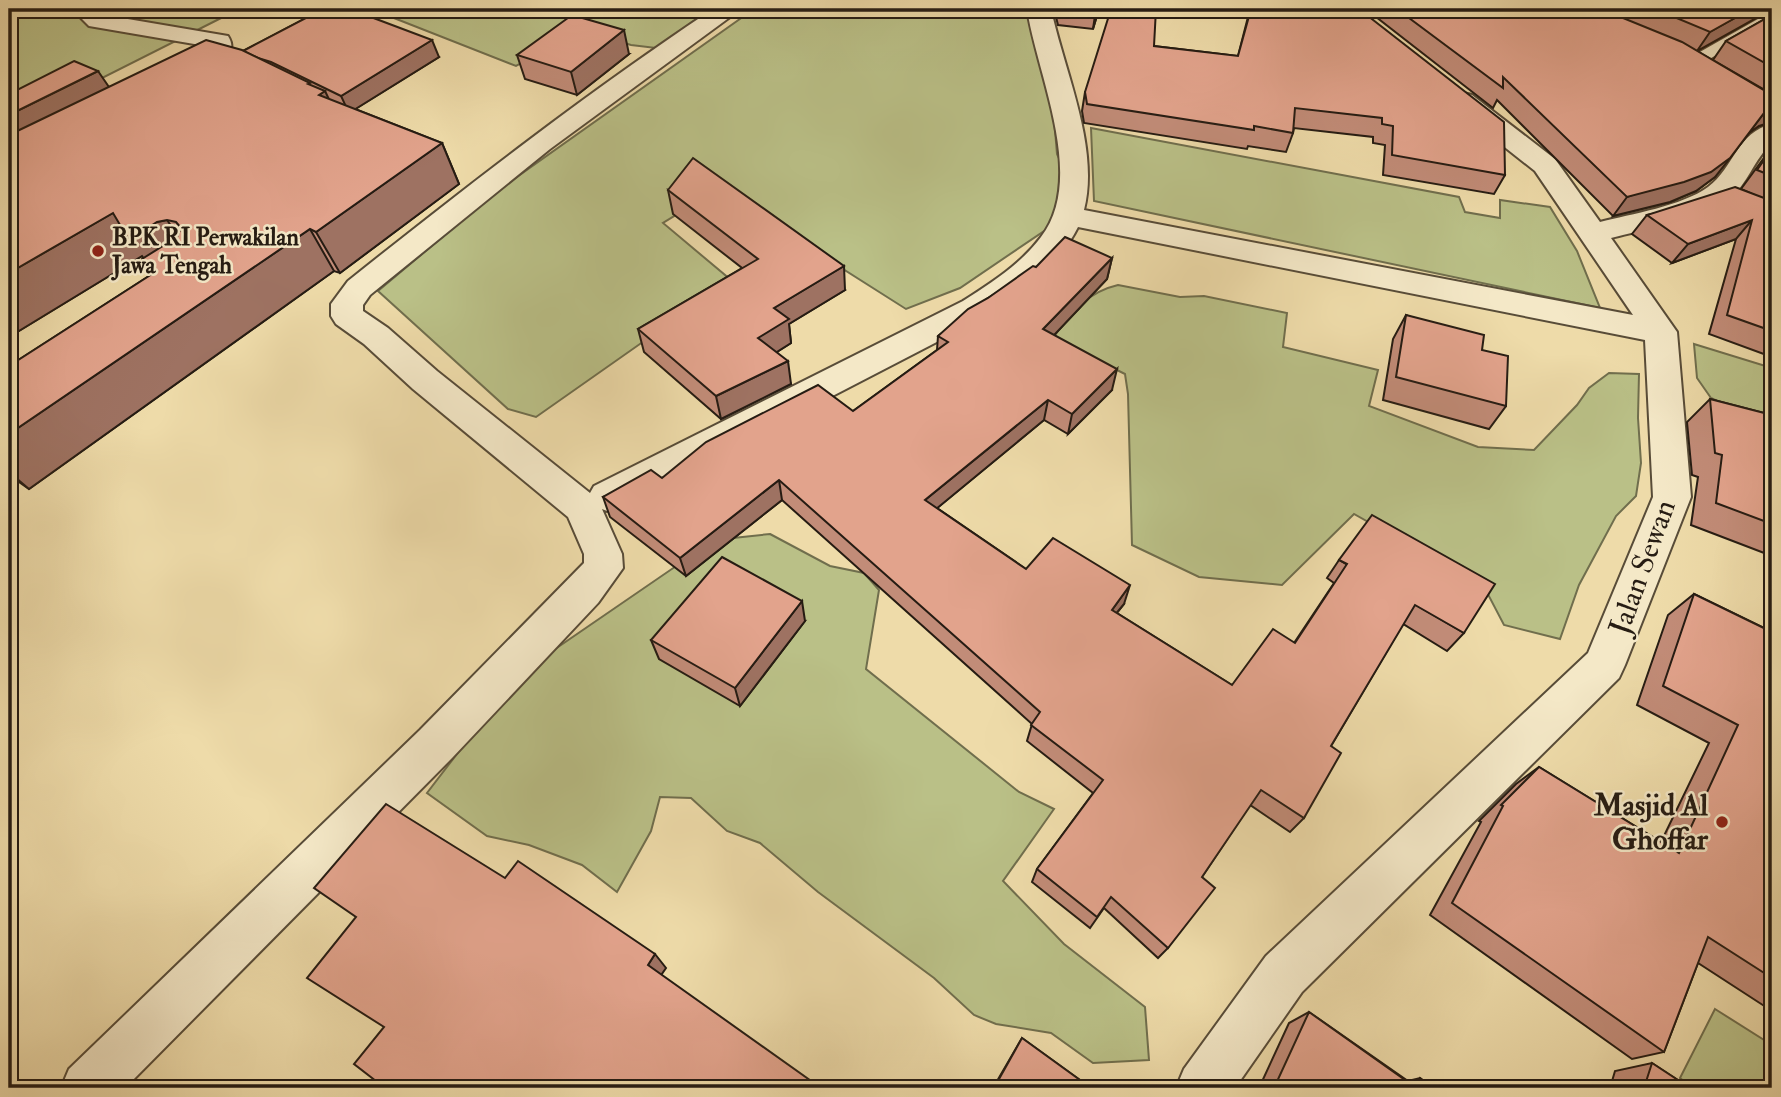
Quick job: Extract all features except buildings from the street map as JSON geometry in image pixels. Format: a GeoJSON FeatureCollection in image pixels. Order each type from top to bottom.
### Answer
{"type":"FeatureCollection","features":[{"type":"Feature","properties":{"kind":"street"},"geometry":{"type":"LineString","coordinates":[[104,9],[93,18],[97,21],[219,41],[218,51],[214,55]]}},
{"type":"Feature","properties":{"kind":"street"},"geometry":{"type":"LineString","coordinates":[[88,1088],[436,744],[603,568],[603,554],[583,508],[425,380],[376,336],[347,316],[347,304],[359,288],[498,174],[670,48],[729,9]]}},
{"type":"Feature","properties":{"kind":"street"},"geometry":{"type":"LineString","coordinates":[[583,508],[974,309],[1007,287],[1039,259],[1069,216],[1075,189],[1071,144],[1039,9]]}},
{"type":"Feature","properties":{"kind":"street"},"geometry":{"type":"LineString","coordinates":[[1668,49],[1715,75]]}},
{"type":"Feature","properties":{"kind":"street"},"geometry":{"type":"LineString","coordinates":[[1434,79],[1545,164],[1661,332]]}},
{"type":"Feature","properties":{"kind":"street"},"geometry":{"type":"LineString","coordinates":[[1593,234],[1702,201],[1730,197],[1755,144],[1772,132]]}},
{"type":"Feature","properties":{"kind":"street"},"geometry":{"type":"LineString","coordinates":[[1069,216],[1661,332]]}},
{"type":"Feature","properties":{"kind":"street","name":"Jalan Sewan"},"geometry":{"type":"LineString","coordinates":[[1203,1088],[1283,974],[1604,665],[1672,498],[1661,332]]}},
{"type":"Feature","properties":{"kind":"lane"},"geometry":{"type":"LineString","coordinates":[[1693,61],[1772,16]]}},
{"type":"Feature","properties":{"kind":"green space"},"geometry":{"type":"Polygon","coordinates":[[[9,9],[239,9],[9,125],[9,9]]]}},
{"type":"Feature","properties":{"kind":"green space"},"geometry":{"type":"Polygon","coordinates":[[[371,9],[678,9],[697,19],[656,48],[631,45],[583,30],[516,66],[371,9]]]}},
{"type":"Feature","properties":{"kind":"green space"},"geometry":{"type":"Polygon","coordinates":[[[754,9],[1036,9],[1054,118],[1057,154],[1072,188],[1050,227],[960,288],[906,309],[720,191],[712,193],[663,223],[731,280],[536,417],[508,409],[378,291],[497,191],[754,9]]]}},
{"type":"Feature","properties":{"kind":"green space"},"geometry":{"type":"Polygon","coordinates":[[[1091,128],[1459,197],[1465,212],[1500,218],[1500,200],[1550,207],[1577,251],[1600,308],[1094,201],[1091,128]]]}},
{"type":"Feature","properties":{"kind":"green space"},"geometry":{"type":"Polygon","coordinates":[[[1118,285],[1180,297],[1204,296],[1287,313],[1283,347],[1378,370],[1369,406],[1478,447],[1534,450],[1577,405],[1589,388],[1609,373],[1639,374],[1641,463],[1636,496],[1616,516],[1579,585],[1560,639],[1504,625],[1480,579],[1418,550],[1354,514],[1282,585],[1199,577],[1132,545],[1128,394],[1125,374],[1053,338],[1088,298],[1118,285]]]}},
{"type":"Feature","properties":{"kind":"green space"},"geometry":{"type":"Polygon","coordinates":[[[1694,344],[1772,368],[1772,427],[1711,398],[1697,378],[1694,344]]]}},
{"type":"Feature","properties":{"kind":"green space"},"geometry":{"type":"Polygon","coordinates":[[[770,534],[830,566],[864,573],[879,590],[866,669],[1019,792],[1054,809],[1003,881],[1064,944],[1145,1007],[1149,1060],[1093,1063],[1051,1033],[996,1024],[974,1015],[934,978],[818,892],[760,843],[727,831],[691,798],[660,797],[651,831],[617,892],[582,865],[529,845],[487,836],[427,793],[486,716],[545,656],[682,562],[733,538],[770,534]]]}},
{"type":"Feature","properties":{"kind":"green space"},"geometry":{"type":"Polygon","coordinates":[[[1715,1009],[1772,1045],[1772,1088],[1692,1088],[1680,1078],[1715,1009]]]}},
{"type":"Feature","properties":{"kind":"place","name":"BPK RI Perwakilan Jawa Tengah"},"geometry":{"type":"Point","coordinates":[98,251]}},
{"type":"Feature","properties":{"kind":"place","name":"Masjid Al Ghoffar"},"geometry":{"type":"Point","coordinates":[1722,822]}}]}
